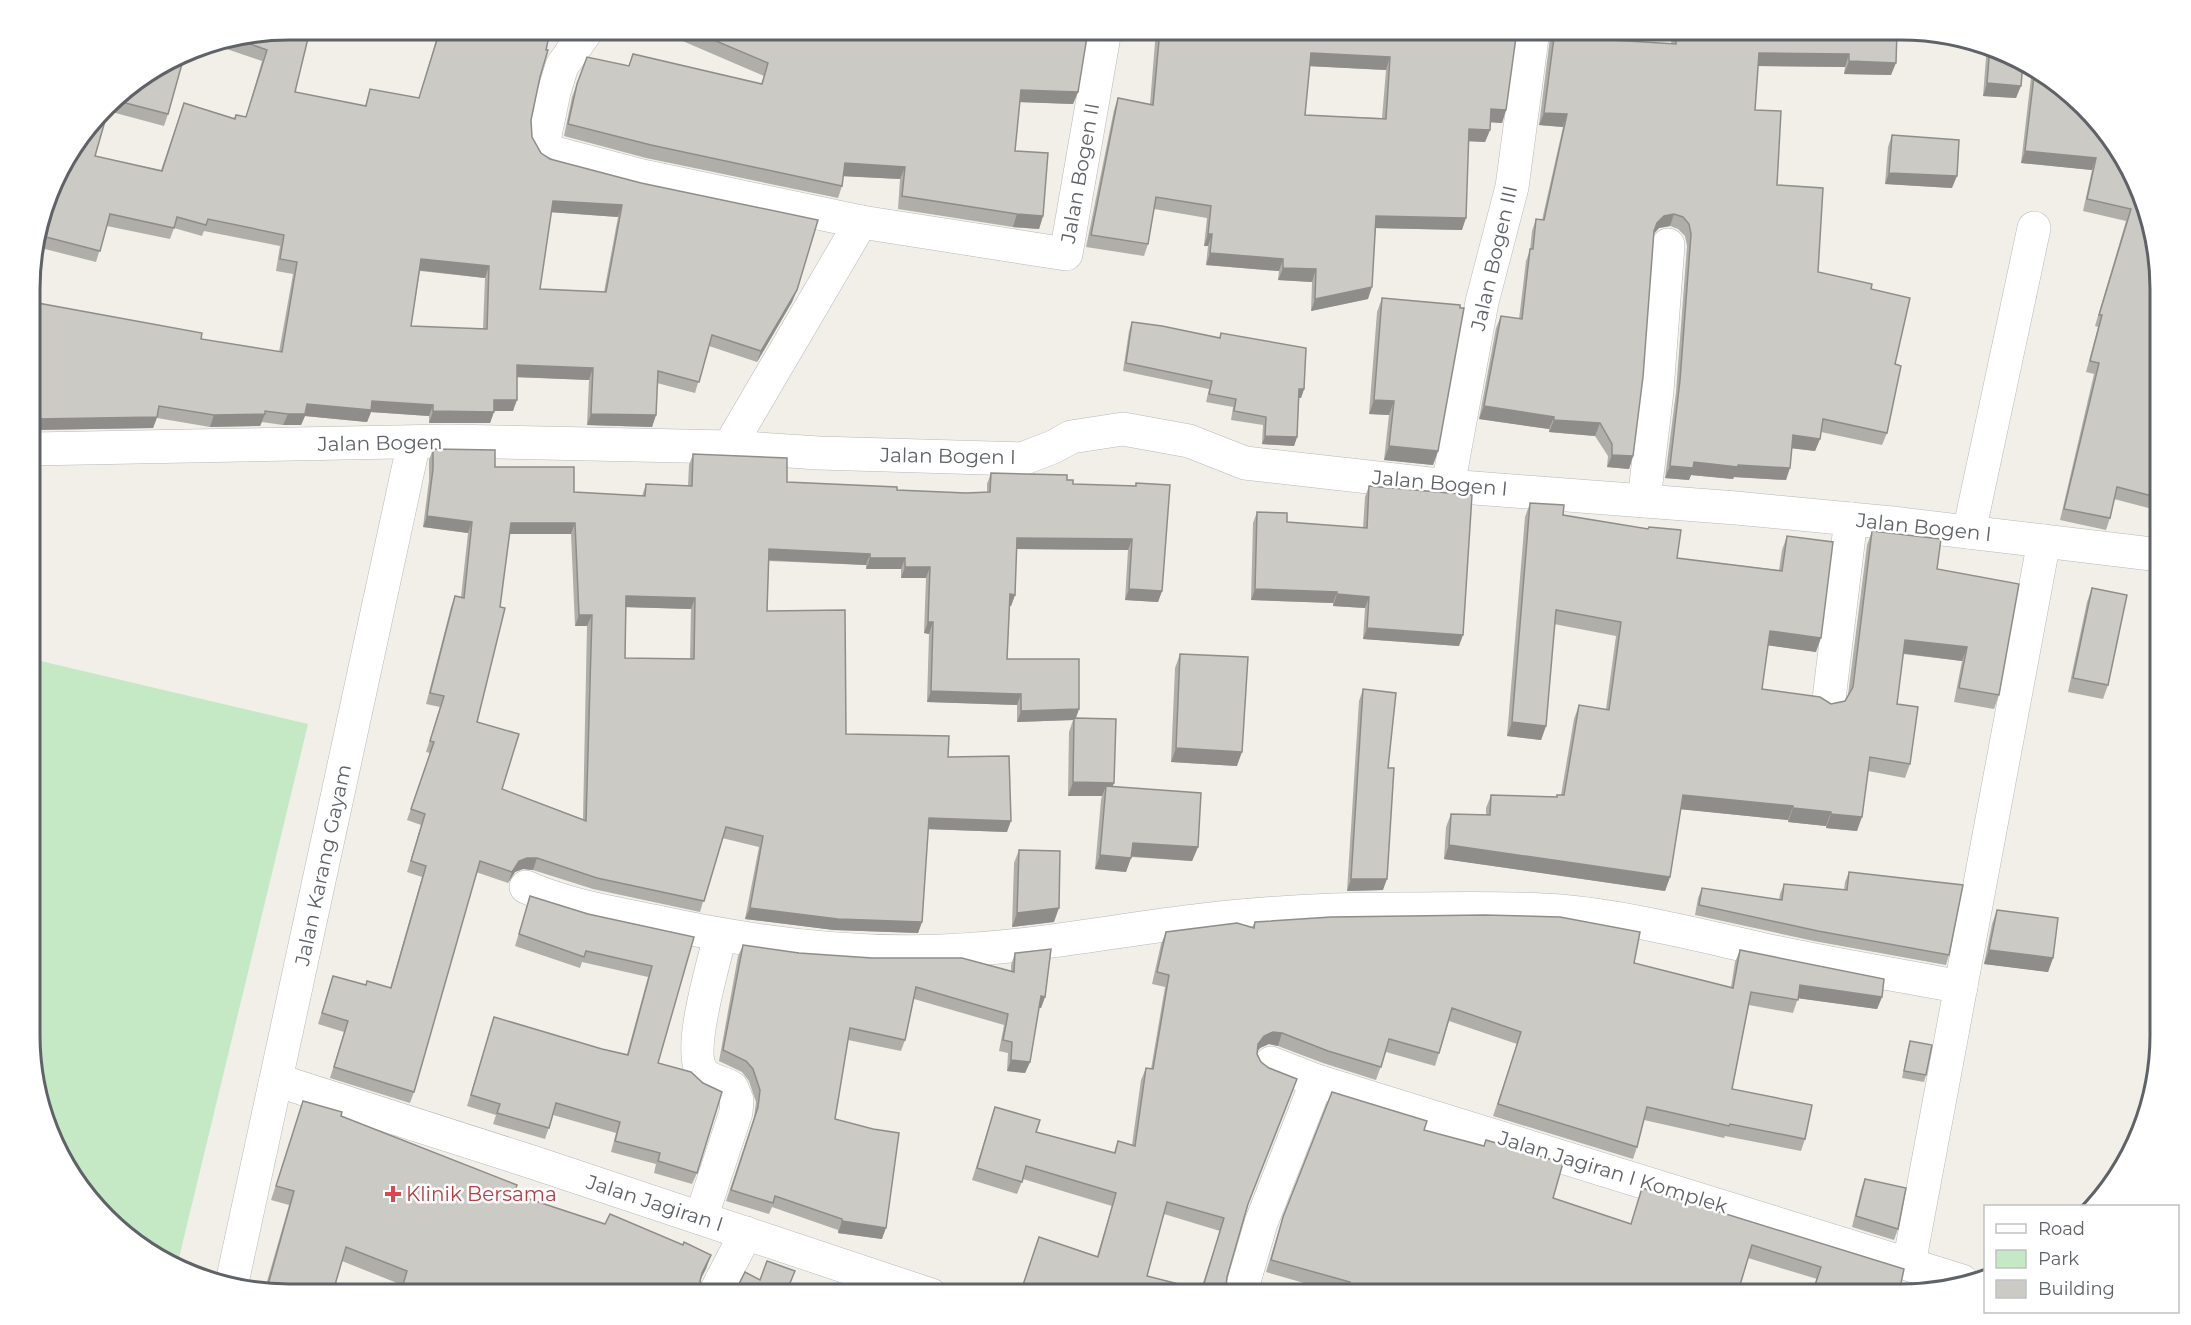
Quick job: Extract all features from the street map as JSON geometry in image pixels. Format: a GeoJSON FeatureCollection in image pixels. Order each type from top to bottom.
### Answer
{"type":"FeatureCollection","features":[{"type":"Feature","properties":{"kind":"street","name":"Jalan Bogen II"},"geometry":{"type":"LineString","coordinates":[[580,40],[562,66],[548,120],[546,146],[557,154],[642,176],[861,222],[1066,254],[1103,40]]}},
{"type":"Feature","properties":{"kind":"street","name":"Jalan Bogen III"},"geometry":{"type":"LineString","coordinates":[[1448,486],[1482,302],[1512,187],[1532,40]]}},
{"type":"Feature","properties":{"kind":"street"},"geometry":{"type":"LineString","coordinates":[[729,447],[861,222]]}},
{"type":"Feature","properties":{"kind":"street"},"geometry":{"type":"LineString","coordinates":[[1969,532],[2034,228]]}},
{"type":"Feature","properties":{"kind":"street"},"geometry":{"type":"LineString","coordinates":[[1644,500],[1657,391],[1668,245]]}},
{"type":"Feature","properties":{"kind":"street","name":"Jalan Bogen I"},"geometry":{"type":"LineString","coordinates":[[729,447],[819,453],[1022,459],[1071,437],[1123,429],[1189,441],[1245,463],[1448,486],[1644,500],[1851,519],[2151,554]]}},
{"type":"Feature","properties":{"kind":"street","name":"Jalan Bogen"},"geometry":{"type":"LineString","coordinates":[[40,449],[414,442],[729,447]]}},
{"type":"Feature","properties":{"kind":"street","name":"Jalan Karang Gayam"},"geometry":{"type":"LineString","coordinates":[[233,1278],[414,442]]}},
{"type":"Feature","properties":{"kind":"street"},"geometry":{"type":"LineString","coordinates":[[1829,699],[1851,519]]}},
{"type":"Feature","properties":{"kind":"street"},"geometry":{"type":"LineString","coordinates":[[1909,1263],[2044,541]]}},
{"type":"Feature","properties":{"kind":"street"},"geometry":{"type":"LineString","coordinates":[[526,888],[548,897],[584,906],[720,936],[835,949],[941,951],[1071,939],[1239,916],[1396,909],[1516,909],[1561,912],[1658,926],[1814,960],[1961,987]]}},
{"type":"Feature","properties":{"kind":"street"},"geometry":{"type":"LineString","coordinates":[[701,1218],[733,1122],[738,1100],[732,1088],[714,1081],[702,1072],[696,1051],[700,1023],[720,936]]}},
{"type":"Feature","properties":{"kind":"street","name":"Jalan Jagiran I Komplek"},"geometry":{"type":"LineString","coordinates":[[1271,1063],[1317,1081],[1955,1279]]}},
{"type":"Feature","properties":{"kind":"street","name":"Jalan Jagiran I"},"geometry":{"type":"LineString","coordinates":[[276,1080],[898,1284]]}},
{"type":"Feature","properties":{"kind":"street"},"geometry":{"type":"LineString","coordinates":[[1243,1284],[1261,1223],[1317,1081]]}},
{"type":"Feature","properties":{"kind":"street"},"geometry":{"type":"LineString","coordinates":[[720,1284],[746,1233]]}},
{"type":"Feature","properties":{"kind":"green space"},"geometry":{"type":"Polygon","coordinates":[[[40,661],[308,724],[179,1259],[151,1243],[125,1223],[102,1200],[82,1174],[59,1131],[45,1084],[40,1036],[40,661]]]}},
{"type":"Feature","properties":{"kind":"building"},"geometry":{"type":"Polygon","coordinates":[[[308,40],[295,92],[366,106],[370,89],[419,98],[437,40],[548,40],[546,50],[548,50],[531,120],[532,137],[541,153],[550,159],[641,183],[818,220],[797,290],[761,351],[712,335],[699,382],[658,371],[656,415],[591,414],[593,368],[517,365],[517,400],[494,400],[494,412],[433,411],[433,405],[372,401],[371,410],[307,404],[305,414],[265,411],[265,414],[214,415],[159,406],[157,417],[40,419],[40,303],[202,333],[201,339],[282,352],[297,262],[280,259],[284,235],[208,219],[206,225],[177,217],[174,228],[110,214],[100,251],[46,237],[66,179],[82,151],[105,122],[95,156],[162,171],[184,103],[235,119],[236,115],[246,117],[267,50],[250,44],[308,40]],[[553,201],[540,289],[606,292],[622,205],[553,201]],[[421,259],[411,326],[487,329],[489,266],[421,259]]]}},
{"type":"Feature","properties":{"kind":"building"},"geometry":{"type":"Polygon","coordinates":[[[714,40],[1086,40],[1078,92],[1021,90],[1015,151],[1048,153],[1043,216],[902,196],[905,167],[845,163],[842,186],[651,145],[568,124],[577,84],[587,57],[629,66],[633,54],[762,84],[768,63],[714,40]]]}},
{"type":"Feature","properties":{"kind":"building"},"geometry":{"type":"Polygon","coordinates":[[[1159,40],[1516,40],[1506,110],[1491,109],[1490,130],[1469,129],[1466,218],[1376,216],[1372,287],[1315,299],[1316,269],[1283,268],[1283,259],[1210,253],[1212,234],[1208,234],[1211,206],[1156,197],[1148,244],[1091,235],[1118,98],[1153,105],[1159,40]],[[1311,53],[1305,115],[1386,119],[1390,57],[1311,53]]]}},
{"type":"Feature","properties":{"kind":"building"},"geometry":{"type":"Polygon","coordinates":[[[1554,40],[1612,40],[1676,44],[1676,40],[1897,40],[1896,63],[1849,61],[1849,54],[1759,53],[1755,110],[1781,111],[1777,185],[1823,188],[1818,272],[1872,284],[1871,289],[1910,298],[1895,364],[1901,366],[1887,433],[1823,419],[1820,439],[1793,435],[1790,468],[1738,465],[1738,467],[1694,462],[1693,468],[1670,466],[1680,380],[1691,234],[1689,224],[1683,217],[1674,214],[1664,216],[1657,223],[1654,231],[1643,377],[1633,456],[1612,455],[1612,444],[1600,423],[1554,420],[1554,417],[1484,406],[1501,316],[1522,319],[1536,219],[1544,220],[1567,114],[1544,113],[1554,40]]]}},
{"type":"Feature","properties":{"kind":"building"},"geometry":{"type":"Polygon","coordinates":[[[1989,56],[2022,72],[2021,86],[1987,83],[1989,56]]]}},
{"type":"Feature","properties":{"kind":"building"},"geometry":{"type":"Polygon","coordinates":[[[182,65],[168,114],[124,103],[151,82],[182,65]]]}},
{"type":"Feature","properties":{"kind":"building"},"geometry":{"type":"Polygon","coordinates":[[[2034,78],[2078,113],[2109,151],[2132,194],[2146,241],[2151,289],[2151,496],[2117,487],[2110,518],[2064,509],[2099,363],[2090,361],[2102,315],[2099,315],[2131,209],[2087,199],[2096,158],[2025,151],[2034,78]]]}},
{"type":"Feature","properties":{"kind":"building"},"geometry":{"type":"Polygon","coordinates":[[[1892,135],[1959,140],[1957,176],[1889,173],[1892,135]]]}},
{"type":"Feature","properties":{"kind":"building"},"geometry":{"type":"Polygon","coordinates":[[[1382,298],[1460,305],[1460,308],[1464,308],[1438,451],[1389,446],[1394,401],[1374,400],[1382,298]]]}},
{"type":"Feature","properties":{"kind":"building"},"geometry":{"type":"Polygon","coordinates":[[[1132,322],[1220,338],[1221,333],[1306,348],[1304,389],[1299,389],[1297,437],[1265,436],[1266,417],[1234,411],[1236,399],[1209,394],[1212,381],[1126,363],[1132,322]]]}},
{"type":"Feature","properties":{"kind":"building"},"geometry":{"type":"Polygon","coordinates":[[[433,449],[495,450],[495,467],[574,467],[574,492],[645,496],[646,484],[692,486],[693,454],[787,458],[787,482],[897,487],[897,490],[990,492],[991,473],[1067,475],[1067,480],[1073,480],[1073,484],[1170,485],[1162,591],[1129,589],[1132,539],[1017,538],[1015,595],[1010,594],[1007,659],[1079,659],[1079,709],[1021,711],[1021,694],[931,691],[933,622],[928,622],[930,567],[905,567],[905,558],[870,558],[870,554],[769,549],[767,611],[845,610],[846,734],[949,736],[948,757],[1009,756],[1011,821],[929,818],[922,922],[838,919],[750,908],[763,836],[726,827],[704,901],[597,878],[537,858],[519,861],[512,872],[480,861],[414,1092],[334,1067],[348,1021],[322,1013],[333,976],[366,985],[367,981],[391,988],[426,866],[411,861],[425,814],[411,809],[434,742],[430,741],[444,696],[430,693],[455,596],[464,598],[472,522],[427,516],[433,449]],[[511,523],[500,607],[505,608],[477,722],[519,734],[502,789],[586,821],[592,615],[579,615],[575,523],[511,523]],[[626,596],[625,658],[694,659],[695,598],[626,596]]]}},
{"type":"Feature","properties":{"kind":"building"},"geometry":{"type":"Polygon","coordinates":[[[1369,486],[1472,495],[1463,635],[1367,628],[1369,597],[1337,594],[1337,592],[1255,589],[1257,512],[1287,513],[1287,522],[1367,528],[1369,486]]]}},
{"type":"Feature","properties":{"kind":"building"},"geometry":{"type":"Polygon","coordinates":[[[1530,503],[1564,505],[1563,515],[1648,529],[1649,527],[1681,530],[1677,558],[1782,571],[1787,536],[1833,542],[1821,638],[1770,631],[1762,689],[1820,697],[1831,704],[1845,701],[1853,687],[1872,531],[1941,539],[1937,569],[2019,584],[1999,695],[1959,688],[1967,647],[1905,640],[1897,704],[1918,707],[1910,764],[1870,757],[1862,817],[1793,808],[1793,806],[1683,795],[1670,877],[1449,845],[1451,814],[1490,815],[1491,795],[1557,797],[1557,795],[1564,795],[1579,705],[1609,710],[1621,622],[1556,610],[1546,726],[1512,722],[1530,503]]]}},
{"type":"Feature","properties":{"kind":"building"},"geometry":{"type":"Polygon","coordinates":[[[2092,588],[2127,595],[2108,685],[2073,678],[2092,588]]]}},
{"type":"Feature","properties":{"kind":"building"},"geometry":{"type":"Polygon","coordinates":[[[1180,654],[1248,657],[1242,752],[1176,748],[1180,654]]]}},
{"type":"Feature","properties":{"kind":"building"},"geometry":{"type":"Polygon","coordinates":[[[1363,689],[1396,693],[1388,768],[1394,768],[1387,879],[1351,879],[1363,689]]]}},
{"type":"Feature","properties":{"kind":"building"},"geometry":{"type":"Polygon","coordinates":[[[1074,718],[1116,719],[1114,783],[1073,782],[1074,718]]]}},
{"type":"Feature","properties":{"kind":"building"},"geometry":{"type":"Polygon","coordinates":[[[1106,786],[1201,793],[1198,847],[1133,843],[1131,858],[1100,855],[1106,786]]]}},
{"type":"Feature","properties":{"kind":"building"},"geometry":{"type":"Polygon","coordinates":[[[1019,850],[1060,851],[1059,908],[1017,913],[1019,850]]]}},
{"type":"Feature","properties":{"kind":"building"},"geometry":{"type":"Polygon","coordinates":[[[1849,872],[1963,885],[1949,955],[1818,931],[1699,905],[1702,888],[1782,900],[1784,884],[1847,890],[1849,872]]]}},
{"type":"Feature","properties":{"kind":"building"},"geometry":{"type":"Polygon","coordinates":[[[530,896],[588,914],[694,937],[658,1063],[691,1072],[703,1083],[722,1092],[697,1173],[658,1161],[660,1153],[615,1141],[620,1122],[556,1103],[549,1128],[497,1113],[500,1104],[471,1095],[494,1017],[628,1055],[652,966],[586,951],[584,957],[519,934],[530,896]]]}},
{"type":"Feature","properties":{"kind":"building"},"geometry":{"type":"Polygon","coordinates":[[[1997,910],[2058,918],[2053,958],[1989,950],[1997,910]]]}},
{"type":"Feature","properties":{"kind":"building"},"geometry":{"type":"Polygon","coordinates":[[[1484,915],[1560,917],[1640,932],[1634,963],[1733,988],[1740,950],[1884,979],[1882,997],[1800,985],[1798,1000],[1751,992],[1732,1089],[1812,1105],[1805,1139],[1730,1124],[1729,1126],[1647,1107],[1637,1147],[1498,1104],[1521,1032],[1452,1008],[1439,1053],[1389,1039],[1381,1067],[1328,1051],[1282,1033],[1273,1032],[1264,1036],[1258,1044],[1257,1054],[1261,1062],[1269,1068],[1297,1079],[1248,1204],[1226,1284],[1204,1284],[1224,1218],[1167,1202],[1147,1276],[1178,1284],[1023,1284],[1039,1237],[1098,1257],[1116,1193],[1026,1166],[1022,1182],[977,1168],[995,1107],[1040,1120],[1036,1132],[1115,1153],[1118,1141],[1135,1146],[1146,1068],[1153,1069],[1169,975],[1157,972],[1166,932],[1237,923],[1254,928],[1255,922],[1331,917],[1484,915]]]}},
{"type":"Feature","properties":{"kind":"building"},"geometry":{"type":"Polygon","coordinates":[[[743,945],[799,953],[872,958],[962,958],[1014,972],[1015,953],[1051,949],[1045,997],[1041,996],[1030,1062],[1011,1060],[1012,1042],[1003,1040],[1008,1014],[916,987],[905,1040],[850,1028],[835,1119],[899,1133],[886,1228],[842,1221],[842,1219],[775,1196],[773,1203],[731,1190],[758,1107],[760,1090],[753,1069],[746,1061],[723,1050],[743,945]]]}},
{"type":"Feature","properties":{"kind":"building"},"geometry":{"type":"Polygon","coordinates":[[[1910,1041],[1932,1045],[1926,1075],[1904,1071],[1910,1041]]]}},
{"type":"Feature","properties":{"kind":"building"},"geometry":{"type":"Polygon","coordinates":[[[1332,1092],[1427,1121],[1424,1130],[1484,1146],[1486,1140],[1563,1163],[1553,1198],[1631,1224],[1642,1188],[1904,1269],[1901,1283],[1903,1284],[1815,1284],[1821,1267],[1752,1245],[1740,1284],[1349,1284],[1350,1282],[1271,1260],[1283,1217],[1332,1092]]]}},
{"type":"Feature","properties":{"kind":"building"},"geometry":{"type":"Polygon","coordinates":[[[303,1101],[342,1112],[341,1116],[517,1185],[514,1194],[605,1224],[610,1214],[683,1245],[684,1242],[711,1255],[702,1273],[701,1284],[403,1284],[407,1271],[346,1247],[335,1284],[268,1283],[294,1191],[276,1186],[303,1101]]]}},
{"type":"Feature","properties":{"kind":"building"},"geometry":{"type":"Polygon","coordinates":[[[1865,1179],[1906,1188],[1898,1229],[1856,1216],[1865,1179]]]}},
{"type":"Feature","properties":{"kind":"building"},"geometry":{"type":"Polygon","coordinates":[[[767,1261],[795,1271],[790,1284],[739,1284],[745,1272],[760,1280],[767,1261]]]}},
{"type":"Feature","properties":{"kind":"place","name":"Klinik Bersama"},"geometry":{"type":"Point","coordinates":[393,1194]}}]}
